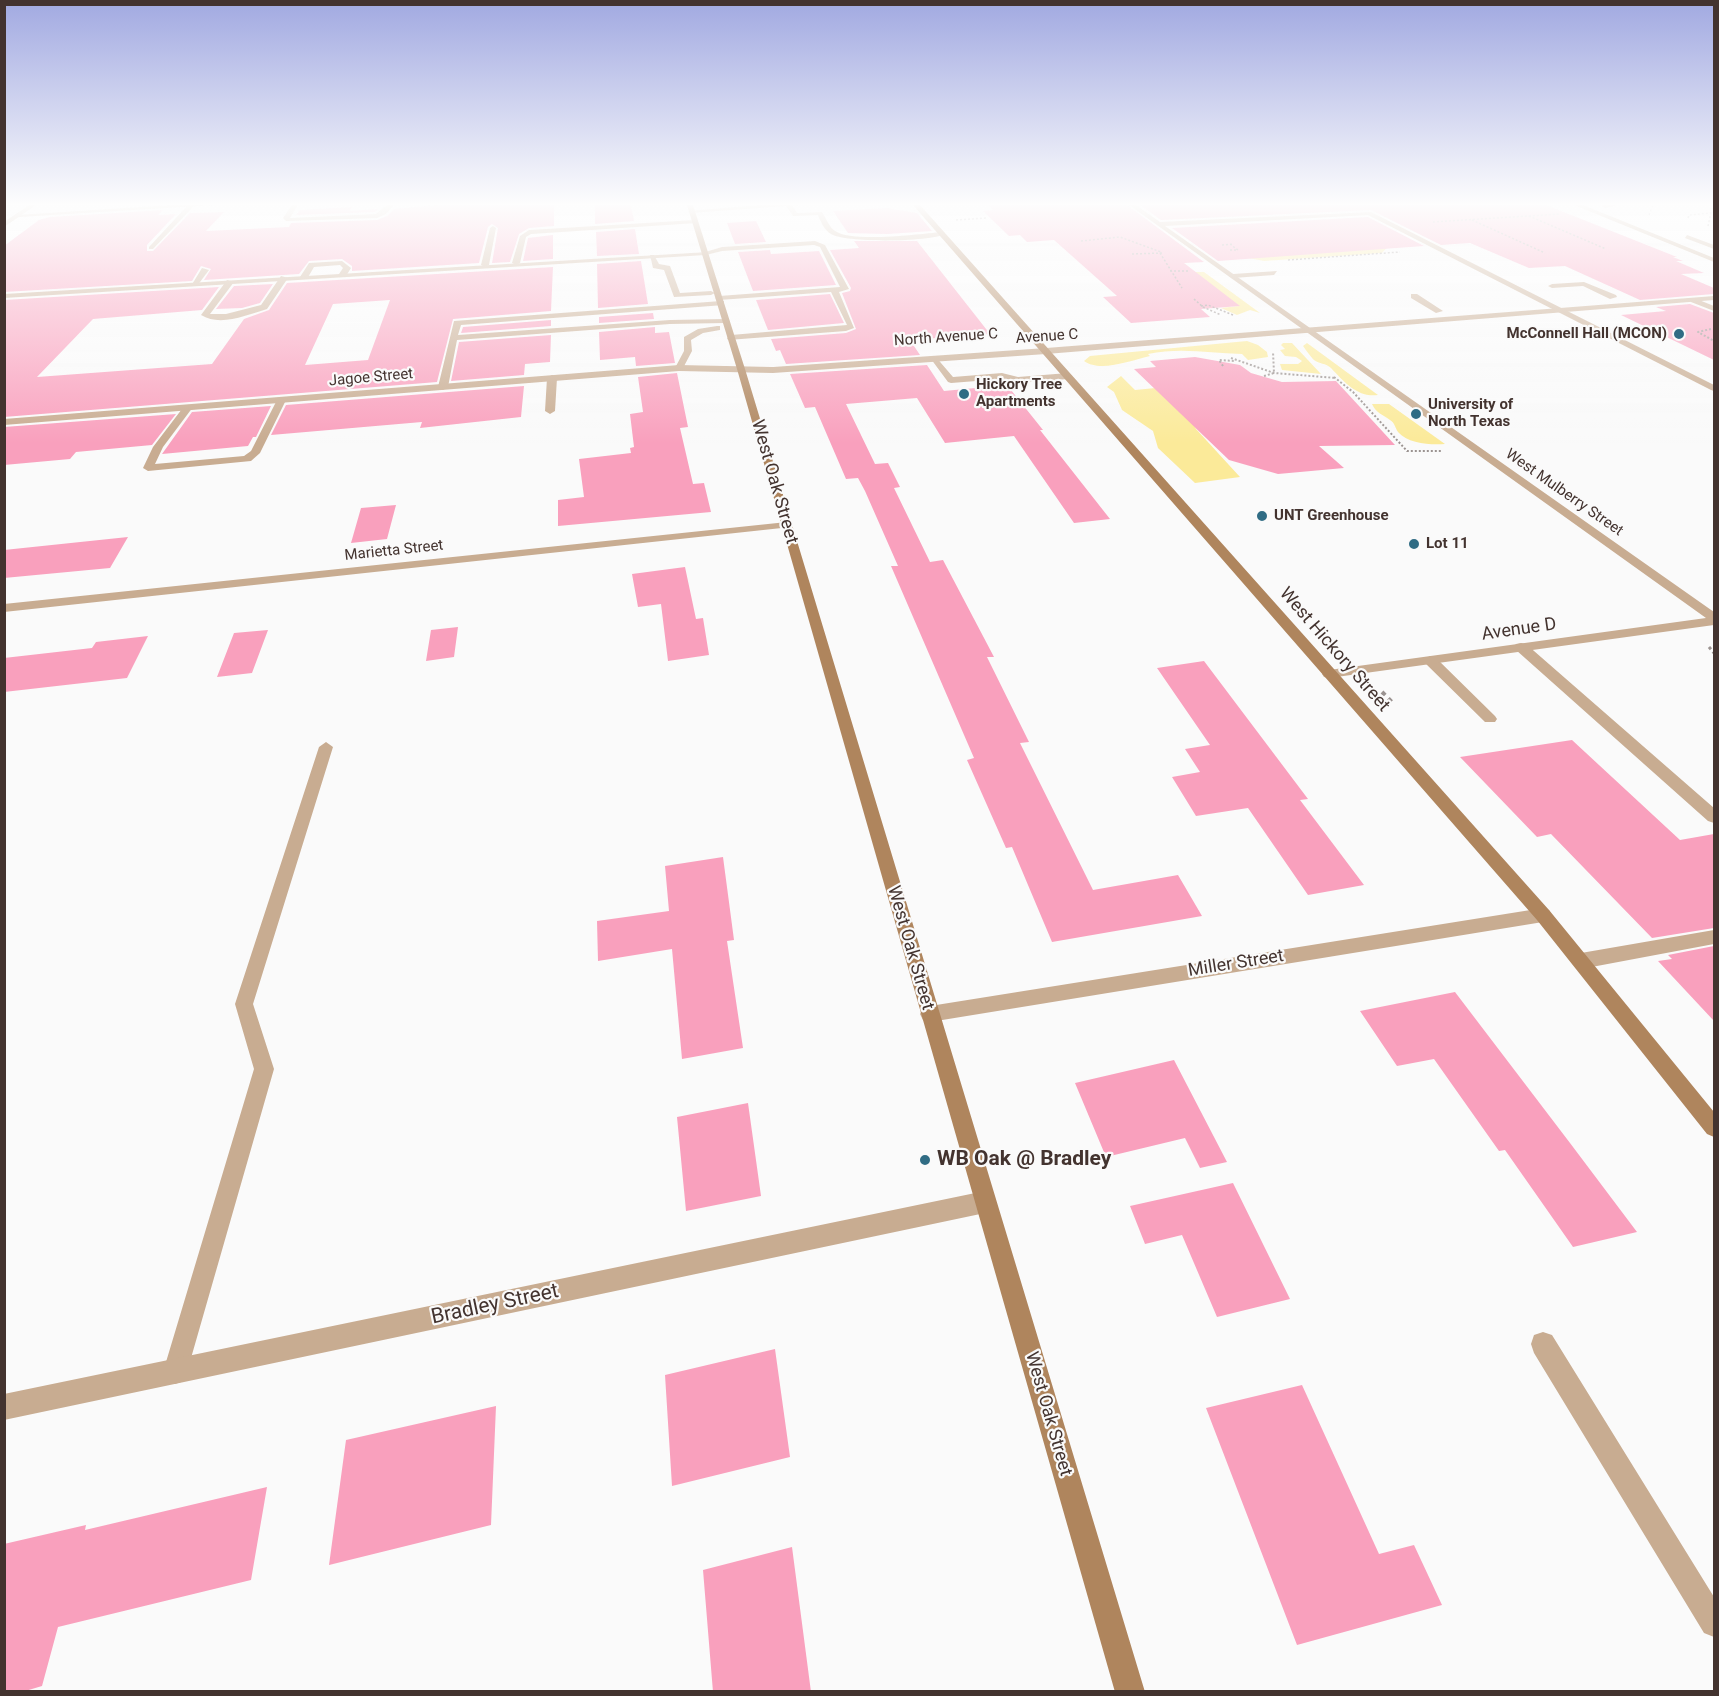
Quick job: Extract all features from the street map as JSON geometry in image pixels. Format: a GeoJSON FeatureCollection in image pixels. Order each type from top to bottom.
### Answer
{"type":"FeatureCollection","features":[{"type":"Feature","properties":{"kind":"main road","name":"West Oak Street"},"geometry":{"type":"LineString","coordinates":[[715,284],[1130,1692]]}},
{"type":"Feature","properties":{"kind":"main road","name":"West Hickory Street"},"geometry":{"type":"LineString","coordinates":[[986,284],[1543,915],[1714,1127]]}},
{"type":"Feature","properties":{"kind":"street"},"geometry":{"type":"LineString","coordinates":[[4,296],[192,284]]}},
{"type":"Feature","properties":{"kind":"street"},"geometry":{"type":"LineString","coordinates":[[228,284],[205,315],[211,317],[230,315],[264,307],[280,284]]}},
{"type":"Feature","properties":{"kind":"street"},"geometry":{"type":"LineString","coordinates":[[673,284],[677,295],[719,298]]}},
{"type":"Feature","properties":{"kind":"street"},"geometry":{"type":"LineString","coordinates":[[443,387],[457,323],[667,308],[719,298],[845,289],[842,284]]}},
{"type":"Feature","properties":{"kind":"street","name":"West Mulberry Street"},"geometry":{"type":"LineString","coordinates":[[1244,284],[1714,620]]}},
{"type":"Feature","properties":{"kind":"street"},"geometry":{"type":"LineString","coordinates":[[1513,284],[1714,388]]}},
{"type":"Feature","properties":{"kind":"street"},"geometry":{"type":"LineString","coordinates":[[1552,286],[1582,284]]}},
{"type":"Feature","properties":{"kind":"street"},"geometry":{"type":"LineString","coordinates":[[1584,284],[1613,297]]}},
{"type":"Feature","properties":{"kind":"street"},"geometry":{"type":"LineString","coordinates":[[1549,302],[1714,289]]}},
{"type":"Feature","properties":{"kind":"street"},"geometry":{"type":"LineString","coordinates":[[731,338],[846,329],[852,326],[834,290]]}},
{"type":"Feature","properties":{"kind":"street"},"geometry":{"type":"LineString","coordinates":[[1414,296],[1439,311]]}},
{"type":"Feature","properties":{"kind":"street","name":"Avenue C"},"geometry":{"type":"LineString","coordinates":[[741,369],[773,370],[935,359],[1043,348],[1309,330],[1714,298]]}},
{"type":"Feature","properties":{"kind":"street"},"geometry":{"type":"LineString","coordinates":[[1694,300],[1714,309]]}},
{"type":"Feature","properties":{"kind":"street","name":"North Avenue C"},"geometry":{"type":"LineString","coordinates":[[741,369],[771,364],[1043,348],[1549,302]]}},
{"type":"Feature","properties":{"kind":"street"},"geometry":{"type":"LineString","coordinates":[[667,308],[670,322]]}},
{"type":"Feature","properties":{"kind":"street"},"geometry":{"type":"LineString","coordinates":[[453,338],[670,322],[727,324]]}},
{"type":"Feature","properties":{"kind":"street"},"geometry":{"type":"LineString","coordinates":[[679,368],[688,351],[687,339],[691,335],[727,324]]}},
{"type":"Feature","properties":{"kind":"street"},"geometry":{"type":"LineString","coordinates":[[935,359],[951,380],[1002,376],[1018,380],[1068,376]]}},
{"type":"Feature","properties":{"kind":"street","name":"Jagoe Street"},"geometry":{"type":"LineString","coordinates":[[4,422],[679,368],[741,369]]}},
{"type":"Feature","properties":{"kind":"street"},"geometry":{"type":"LineString","coordinates":[[550,411],[552,378]]}},
{"type":"Feature","properties":{"kind":"street"},"geometry":{"type":"LineString","coordinates":[[188,407],[158,447],[148,468],[247,459],[255,453],[281,400]]}},
{"type":"Feature","properties":{"kind":"street","name":"Marietta Street"},"geometry":{"type":"LineString","coordinates":[[4,608],[787,525]]}},
{"type":"Feature","properties":{"kind":"street","name":"Avenue D"},"geometry":{"type":"LineString","coordinates":[[1329,674],[1714,620]]}},
{"type":"Feature","properties":{"kind":"street"},"geometry":{"type":"LineString","coordinates":[[1521,647],[1714,817]]}},
{"type":"Feature","properties":{"kind":"street"},"geometry":{"type":"LineString","coordinates":[[1431,660],[1490,719]]}},
{"type":"Feature","properties":{"kind":"street"},"geometry":{"type":"LineString","coordinates":[[175,1372],[264,1069],[244,1004],[326,747]]}},
{"type":"Feature","properties":{"kind":"street","name":"Miller Street"},"geometry":{"type":"LineString","coordinates":[[930,1014],[1543,915]]}},
{"type":"Feature","properties":{"kind":"street"},"geometry":{"type":"LineString","coordinates":[[1581,961],[1714,938]]}},
{"type":"Feature","properties":{"kind":"street","name":"Bradley Street"},"geometry":{"type":"LineString","coordinates":[[4,1407],[985,1202]]}},
{"type":"Feature","properties":{"kind":"street"},"geometry":{"type":"LineString","coordinates":[[1544,1344],[1714,1623]]}},
{"type":"Feature","properties":{"kind":"path"},"geometry":{"type":"LineString","coordinates":[[1180,284],[1182,288]]}},
{"type":"Feature","properties":{"kind":"path"},"geometry":{"type":"LineString","coordinates":[[1194,299],[1210,310]]}},
{"type":"Feature","properties":{"kind":"path"},"geometry":{"type":"LineString","coordinates":[[1714,329],[1698,332],[1714,341]]}},
{"type":"Feature","properties":{"kind":"path"},"geometry":{"type":"LineString","coordinates":[[1220,356],[1274,373],[1336,378]]}},
{"type":"Feature","properties":{"kind":"path"},"geometry":{"type":"LineString","coordinates":[[1223,366],[1219,360],[1241,361]]}},
{"type":"Feature","properties":{"kind":"path"},"geometry":{"type":"LineString","coordinates":[[1326,371],[1359,399],[1407,452],[1447,451]]}},
{"type":"Feature","properties":{"kind":"path"},"geometry":{"type":"LineString","coordinates":[[1264,376],[1274,373]]}},
{"type":"Feature","properties":{"kind":"path"},"geometry":{"type":"LineString","coordinates":[[1353,399],[1368,400]]}},
{"type":"Feature","properties":{"kind":"path"},"geometry":{"type":"LineString","coordinates":[[1709,647],[1714,653]]}},
{"type":"Feature","properties":{"kind":"path"},"geometry":{"type":"LineString","coordinates":[[1382,692],[1392,702]]}},
{"type":"Feature","properties":{"kind":"shaded area"},"geometry":{"type":"Polygon","coordinates":[[[1202,284],[1221,284],[1260,313],[1250,310],[1237,315],[1221,308],[1239,306],[1202,284]]]}},
{"type":"Feature","properties":{"kind":"shaded area"},"geometry":{"type":"Polygon","coordinates":[[[1247,341],[1258,345],[1267,352],[1268,357],[1248,360],[1242,354],[1172,351],[1148,354],[1150,356],[1107,366],[1084,361],[1090,356],[1247,341]]]}},
{"type":"Feature","properties":{"kind":"shaded area"},"geometry":{"type":"Polygon","coordinates":[[[1292,343],[1321,374],[1282,370],[1280,364],[1298,364],[1302,361],[1296,357],[1285,356],[1280,350],[1285,349],[1281,345],[1292,343]]]}},
{"type":"Feature","properties":{"kind":"shaded area"},"geometry":{"type":"Polygon","coordinates":[[[1307,343],[1378,395],[1364,394],[1352,388],[1329,366],[1314,360],[1303,346],[1307,343]]]}},
{"type":"Feature","properties":{"kind":"shaded area"},"geometry":{"type":"Polygon","coordinates":[[[1121,376],[1135,390],[1176,386],[1196,429],[1240,477],[1195,483],[1158,448],[1153,431],[1122,410],[1114,392],[1107,387],[1121,376]]]}},
{"type":"Feature","properties":{"kind":"shaded area"},"geometry":{"type":"Polygon","coordinates":[[[1372,404],[1389,404],[1445,444],[1427,444],[1402,436],[1393,423],[1377,411],[1372,404]]]}},
{"type":"Feature","properties":{"kind":"building"},"geometry":{"type":"Polygon","coordinates":[[[4,284],[138,284],[4,292],[4,284]]]}},
{"type":"Feature","properties":{"kind":"building"},"geometry":{"type":"Polygon","coordinates":[[[273,284],[260,303],[242,308],[216,309],[234,286],[273,284]]]}},
{"type":"Feature","properties":{"kind":"building"},"geometry":{"type":"Polygon","coordinates":[[[286,284],[552,284],[551,311],[453,319],[437,382],[4,417],[4,300],[219,287],[202,310],[93,319],[37,377],[212,364],[244,319],[269,310],[286,284]],[[390,300],[333,304],[305,365],[368,360],[390,300]]]}},
{"type":"Feature","properties":{"kind":"building"},"geometry":{"type":"Polygon","coordinates":[[[597,284],[645,284],[648,304],[598,308],[597,284]]]}},
{"type":"Feature","properties":{"kind":"building"},"geometry":{"type":"Polygon","coordinates":[[[750,284],[836,285],[753,291],[750,284]]]}},
{"type":"Feature","properties":{"kind":"building"},"geometry":{"type":"Polygon","coordinates":[[[849,284],[951,284],[990,334],[910,340],[920,355],[786,364],[780,350],[776,351],[771,339],[846,333],[856,329],[842,293],[850,291],[849,284]]]}},
{"type":"Feature","properties":{"kind":"building"},"geometry":{"type":"Polygon","coordinates":[[[1104,284],[1212,284],[1240,306],[1201,309],[1210,317],[1131,323],[1103,297],[1117,296],[1104,284]]]}},
{"type":"Feature","properties":{"kind":"building"},"geometry":{"type":"Polygon","coordinates":[[[1605,284],[1705,284],[1714,288],[1714,294],[1640,300],[1605,284]]]}},
{"type":"Feature","properties":{"kind":"building"},"geometry":{"type":"Polygon","coordinates":[[[830,294],[844,323],[768,330],[756,300],[830,294]]]}},
{"type":"Feature","properties":{"kind":"building","name":"McConnell Hall (MCON)"},"geometry":{"type":"Polygon","coordinates":[[[1690,304],[1714,313],[1714,360],[1621,315],[1666,311],[1656,307],[1690,304]]]}},
{"type":"Feature","properties":{"kind":"building"},"geometry":{"type":"Polygon","coordinates":[[[653,313],[654,319],[599,323],[599,317],[653,313]]]}},
{"type":"Feature","properties":{"kind":"building"},"geometry":{"type":"Polygon","coordinates":[[[551,320],[551,326],[461,333],[463,327],[551,320]]]}},
{"type":"Feature","properties":{"kind":"building"},"geometry":{"type":"Polygon","coordinates":[[[655,327],[655,333],[669,332],[675,363],[636,366],[635,357],[600,360],[599,332],[655,327]]]}},
{"type":"Feature","properties":{"kind":"building"},"geometry":{"type":"Polygon","coordinates":[[[551,335],[550,362],[525,364],[524,375],[451,381],[459,342],[551,335]]]}},
{"type":"Feature","properties":{"kind":"building"},"geometry":{"type":"Polygon","coordinates":[[[1195,357],[1240,365],[1251,373],[1282,382],[1336,381],[1395,445],[1319,446],[1344,468],[1278,474],[1229,460],[1134,369],[1156,367],[1150,361],[1195,357]]]}},
{"type":"Feature","properties":{"kind":"building"},"geometry":{"type":"Polygon","coordinates":[[[927,365],[944,391],[1007,385],[1110,519],[1074,523],[1014,436],[945,443],[917,398],[846,404],[875,464],[888,463],[900,487],[894,488],[930,562],[943,560],[994,657],[987,657],[1029,742],[1020,743],[1093,890],[1178,875],[1202,916],[1052,942],[1012,847],[1006,848],[967,760],[974,758],[891,566],[898,566],[865,491],[858,478],[846,479],[815,407],[805,408],[790,374],[927,365]]]}},
{"type":"Feature","properties":{"kind":"building"},"geometry":{"type":"Polygon","coordinates":[[[677,373],[688,427],[680,428],[693,484],[704,483],[711,512],[558,526],[558,500],[584,497],[579,459],[631,453],[630,448],[634,447],[630,414],[643,412],[638,377],[677,373]]]}},
{"type":"Feature","properties":{"kind":"building"},"geometry":{"type":"Polygon","coordinates":[[[524,386],[521,417],[420,428],[422,422],[271,435],[286,405],[524,386]]]}},
{"type":"Feature","properties":{"kind":"building"},"geometry":{"type":"Polygon","coordinates":[[[271,406],[256,437],[253,437],[248,446],[162,454],[192,412],[271,406]]]}},
{"type":"Feature","properties":{"kind":"building"},"geometry":{"type":"Polygon","coordinates":[[[176,414],[152,445],[76,452],[70,459],[4,465],[4,427],[176,414]]]}},
{"type":"Feature","properties":{"kind":"building"},"geometry":{"type":"Polygon","coordinates":[[[396,505],[387,539],[351,543],[361,508],[396,505]]]}},
{"type":"Feature","properties":{"kind":"building"},"geometry":{"type":"Polygon","coordinates":[[[128,537],[110,568],[4,578],[4,550],[128,537]]]}},
{"type":"Feature","properties":{"kind":"building"},"geometry":{"type":"Polygon","coordinates":[[[685,567],[696,619],[703,618],[709,655],[668,661],[661,604],[638,607],[632,574],[685,567]]]}},
{"type":"Feature","properties":{"kind":"building"},"geometry":{"type":"Polygon","coordinates":[[[458,627],[454,657],[426,661],[431,630],[458,627]]]}},
{"type":"Feature","properties":{"kind":"building"},"geometry":{"type":"Polygon","coordinates":[[[268,630],[252,673],[217,677],[234,633],[268,630]]]}},
{"type":"Feature","properties":{"kind":"building"},"geometry":{"type":"Polygon","coordinates":[[[148,636],[127,678],[4,692],[4,658],[92,648],[96,642],[148,636]]]}},
{"type":"Feature","properties":{"kind":"building"},"geometry":{"type":"Polygon","coordinates":[[[1204,661],[1308,799],[1300,800],[1364,885],[1308,895],[1248,808],[1196,816],[1172,777],[1200,772],[1185,749],[1210,745],[1157,668],[1204,661]]]}},
{"type":"Feature","properties":{"kind":"building"},"geometry":{"type":"Polygon","coordinates":[[[1572,740],[1680,840],[1714,834],[1714,928],[1652,938],[1551,834],[1537,837],[1460,757],[1572,740]]]}},
{"type":"Feature","properties":{"kind":"building"},"geometry":{"type":"Polygon","coordinates":[[[723,857],[734,940],[727,941],[743,1048],[682,1059],[672,949],[598,961],[597,921],[669,911],[665,866],[723,857]]]}},
{"type":"Feature","properties":{"kind":"building"},"geometry":{"type":"Polygon","coordinates":[[[1714,946],[1714,1021],[1658,961],[1672,959],[1668,955],[1714,946]]]}},
{"type":"Feature","properties":{"kind":"building"},"geometry":{"type":"Polygon","coordinates":[[[1455,992],[1637,1232],[1573,1247],[1505,1150],[1499,1151],[1434,1059],[1397,1066],[1360,1011],[1455,992]]]}},
{"type":"Feature","properties":{"kind":"building"},"geometry":{"type":"Polygon","coordinates":[[[1174,1060],[1227,1162],[1200,1168],[1185,1138],[1106,1157],[1075,1083],[1174,1060]]]}},
{"type":"Feature","properties":{"kind":"building"},"geometry":{"type":"Polygon","coordinates":[[[748,1103],[761,1196],[686,1211],[677,1117],[748,1103]]]}},
{"type":"Feature","properties":{"kind":"building"},"geometry":{"type":"Polygon","coordinates":[[[1233,1183],[1290,1299],[1217,1317],[1182,1235],[1145,1244],[1130,1206],[1233,1183]]]}},
{"type":"Feature","properties":{"kind":"building"},"geometry":{"type":"Polygon","coordinates":[[[775,1349],[790,1457],[672,1486],[665,1375],[775,1349]]]}},
{"type":"Feature","properties":{"kind":"building"},"geometry":{"type":"Polygon","coordinates":[[[1302,1385],[1379,1554],[1414,1545],[1442,1605],[1297,1645],[1206,1408],[1302,1385]]]}},
{"type":"Feature","properties":{"kind":"building"},"geometry":{"type":"Polygon","coordinates":[[[496,1406],[491,1525],[329,1565],[346,1440],[496,1406]]]}},
{"type":"Feature","properties":{"kind":"building"},"geometry":{"type":"Polygon","coordinates":[[[267,1487],[251,1580],[58,1627],[42,1686],[22,1692],[4,1692],[4,1544],[86,1525],[85,1530],[267,1487]]]}},
{"type":"Feature","properties":{"kind":"building"},"geometry":{"type":"Polygon","coordinates":[[[792,1547],[811,1692],[713,1692],[703,1570],[792,1547]]]}},
{"type":"Feature","properties":{"kind":"place","name":"McConnell Hall (MCON)"},"geometry":{"type":"Point","coordinates":[1679,334]}},
{"type":"Feature","properties":{"kind":"place","name":"Hickory Tree Apartments"},"geometry":{"type":"Point","coordinates":[964,394]}},
{"type":"Feature","properties":{"kind":"place","name":"University of North Texas"},"geometry":{"type":"Point","coordinates":[1416,414]}},
{"type":"Feature","properties":{"kind":"place","name":"UNT Greenhouse"},"geometry":{"type":"Point","coordinates":[1262,516]}},
{"type":"Feature","properties":{"kind":"place","name":"Lot 11"},"geometry":{"type":"Point","coordinates":[1414,544]}},
{"type":"Feature","properties":{"kind":"place","name":"WB Oak @ Bradley"},"geometry":{"type":"Point","coordinates":[925,1160]}}]}
